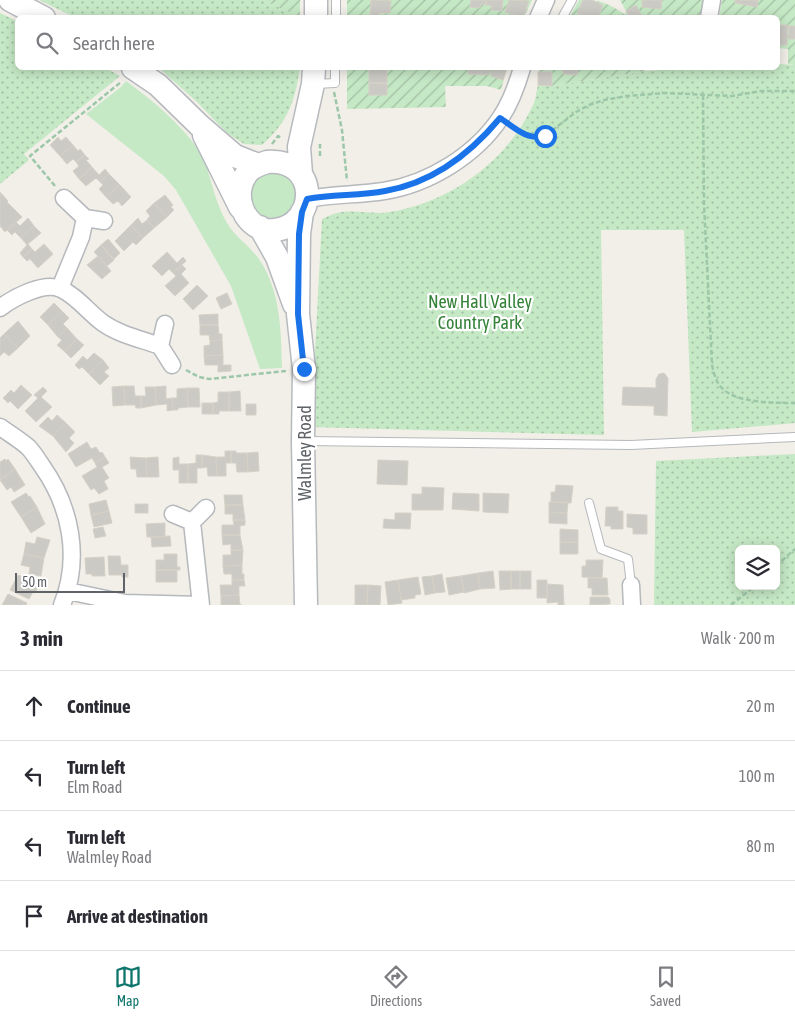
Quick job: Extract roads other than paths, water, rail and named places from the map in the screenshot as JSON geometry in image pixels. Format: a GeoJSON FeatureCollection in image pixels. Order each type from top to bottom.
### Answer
{"type":"FeatureCollection","features":[{"type":"Feature","properties":{"kind":"main road"},"geometry":{"type":"LineString","coordinates":[[10,0],[38,15]]}},
{"type":"Feature","properties":{"kind":"main road"},"geometry":{"type":"LineString","coordinates":[[316,0],[316,15]]}},
{"type":"Feature","properties":{"kind":"main road"},"geometry":{"type":"LineString","coordinates":[[130,73],[158,85],[199,125],[235,156],[262,164],[278,162],[287,164],[301,174]]}},
{"type":"Feature","properties":{"kind":"main road"},"geometry":{"type":"LineString","coordinates":[[199,125],[249,221],[260,227],[273,230],[282,229],[292,224],[305,205],[307,188],[301,174],[299,147],[313,76]]}},
{"type":"Feature","properties":{"kind":"main road"},"geometry":{"type":"LineString","coordinates":[[241,208],[240,189],[250,170],[262,164],[306,119]]}},
{"type":"Feature","properties":{"kind":"main road","name":"Walmley Road"},"geometry":{"type":"LineString","coordinates":[[305,205],[299,234],[298,314],[304,369],[306,605]]}},
{"type":"Feature","properties":{"kind":"main road"},"geometry":{"type":"LineString","coordinates":[[260,227],[277,257],[298,314]]}},
{"type":"Feature","properties":{"kind":"street"},"geometry":{"type":"LineString","coordinates":[[539,15],[546,0]]}},
{"type":"Feature","properties":{"kind":"street"},"geometry":{"type":"LineString","coordinates":[[710,15],[712,0]]}},
{"type":"Feature","properties":{"kind":"street"},"geometry":{"type":"LineString","coordinates":[[305,205],[320,196],[385,191],[420,182],[447,167],[483,139],[500,118],[513,94],[521,70]]}},
{"type":"Feature","properties":{"kind":"street"},"geometry":{"type":"LineString","coordinates":[[64,198],[85,218],[104,221]]}},
{"type":"Feature","properties":{"kind":"street"},"geometry":{"type":"LineString","coordinates":[[60,288],[81,237],[85,218]]}},
{"type":"Feature","properties":{"kind":"street"},"geometry":{"type":"LineString","coordinates":[[0,308],[8,301],[30,291],[50,287],[60,288],[103,323],[116,331],[160,346],[172,365]]}},
{"type":"Feature","properties":{"kind":"street"},"geometry":{"type":"LineString","coordinates":[[160,346],[165,324]]}},
{"type":"Feature","properties":{"kind":"street"},"geometry":{"type":"LineString","coordinates":[[0,427],[29,448],[49,476],[60,496],[67,518],[72,546],[72,568],[65,598],[125,604],[201,605],[192,522]]}},
{"type":"Feature","properties":{"kind":"street"},"geometry":{"type":"LineString","coordinates":[[192,522],[206,508]]}},
{"type":"Feature","properties":{"kind":"street"},"geometry":{"type":"LineString","coordinates":[[173,514],[192,522]]}},
{"type":"Feature","properties":{"kind":"street"},"geometry":{"type":"LineString","coordinates":[[631,585],[632,605]]}},
{"type":"Feature","properties":{"kind":"lane"},"geometry":{"type":"LineString","coordinates":[[336,0],[336,15]]}},
{"type":"Feature","properties":{"kind":"lane"},"geometry":{"type":"LineString","coordinates":[[564,15],[572,0]]}},
{"type":"Feature","properties":{"kind":"lane"},"geometry":{"type":"LineString","coordinates":[[313,76],[335,83],[335,70]]}},
{"type":"Feature","properties":{"kind":"lane"},"geometry":{"type":"LineString","coordinates":[[304,441],[631,445],[795,437]]}},
{"type":"Feature","properties":{"kind":"lane"},"geometry":{"type":"LineString","coordinates":[[590,503],[601,549],[628,559],[631,585]]}},
{"type":"Feature","properties":{"kind":"park label","name":"New Hall Valley Country Park"},"geometry":{"type":"Point","coordinates":[480,311]}}]}
